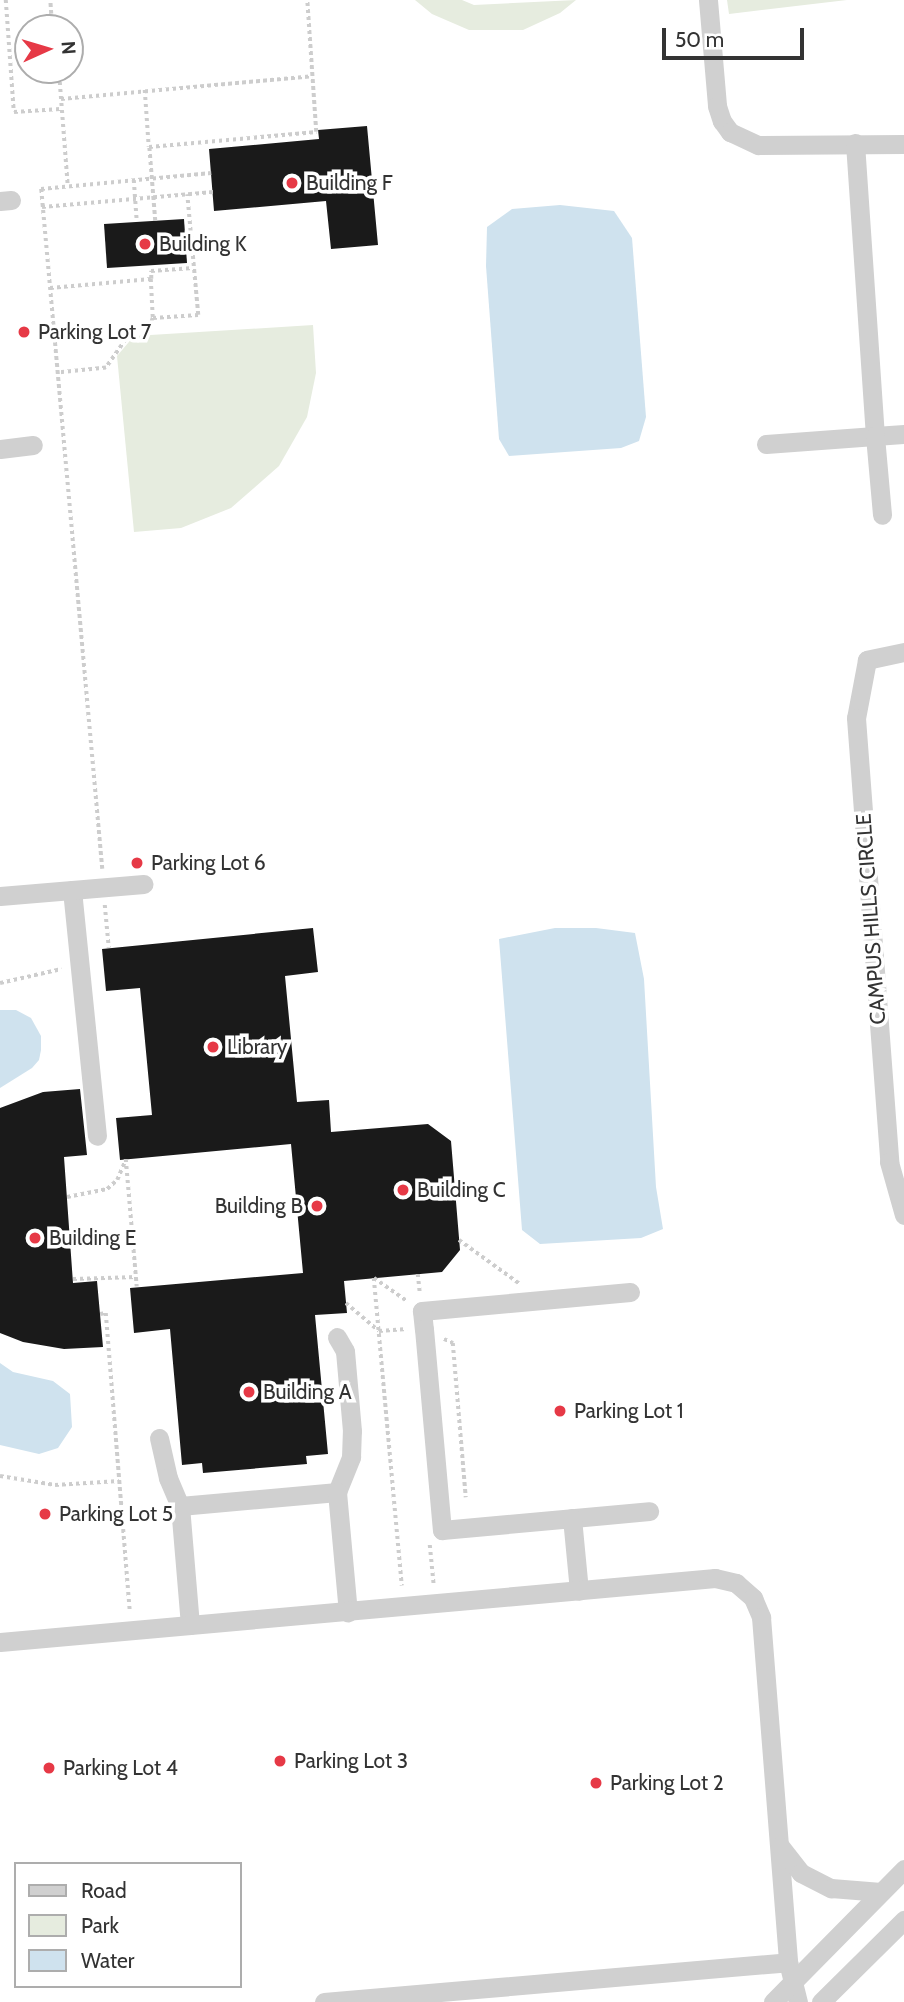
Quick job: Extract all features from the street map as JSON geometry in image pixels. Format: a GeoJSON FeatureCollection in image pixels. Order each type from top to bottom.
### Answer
{"type":"FeatureCollection","features":[{"type":"Feature","properties":{"kind":"street"},"geometry":{"type":"LineString","coordinates":[[708,0],[717,106],[730,132],[758,145],[904,144]]}},
{"type":"Feature","properties":{"kind":"street"},"geometry":{"type":"LineString","coordinates":[[855,143],[882,516]]}},
{"type":"Feature","properties":{"kind":"street"},"geometry":{"type":"LineString","coordinates":[[766,444],[904,434]]}},
{"type":"Feature","properties":{"kind":"street"},"geometry":{"type":"LineString","coordinates":[[0,449],[33,446]]}},
{"type":"Feature","properties":{"kind":"street","name":"CAMPUS HILLS CIRCLE"},"geometry":{"type":"LineString","coordinates":[[904,652],[867,660],[856,718],[889,1161],[904,1215]]}},
{"type":"Feature","properties":{"kind":"street"},"geometry":{"type":"LineString","coordinates":[[0,896],[144,884]]}},
{"type":"Feature","properties":{"kind":"street"},"geometry":{"type":"LineString","coordinates":[[72,890],[97,1136]]}},
{"type":"Feature","properties":{"kind":"street"},"geometry":{"type":"LineString","coordinates":[[630,1292],[422,1311],[442,1530],[649,1511]]}},
{"type":"Feature","properties":{"kind":"street"},"geometry":{"type":"LineString","coordinates":[[337,1337],[345,1351],[352,1431],[351,1457],[337,1492],[348,1612]]}},
{"type":"Feature","properties":{"kind":"street"},"geometry":{"type":"LineString","coordinates":[[159,1438],[168,1478],[180,1506],[190,1625]]}},
{"type":"Feature","properties":{"kind":"street"},"geometry":{"type":"LineString","coordinates":[[180,1506],[337,1492]]}},
{"type":"Feature","properties":{"kind":"street"},"geometry":{"type":"LineString","coordinates":[[572,1518],[579,1591]]}},
{"type":"Feature","properties":{"kind":"street"},"geometry":{"type":"LineString","coordinates":[[0,1642],[715,1578],[736,1583],[753,1598],[761,1617],[788,1962],[798,2002]]}},
{"type":"Feature","properties":{"kind":"street"},"geometry":{"type":"LineString","coordinates":[[780,1846],[801,1873],[831,1888],[881,1892]]}},
{"type":"Feature","properties":{"kind":"street"},"geometry":{"type":"LineString","coordinates":[[773,2002],[904,1869]]}},
{"type":"Feature","properties":{"kind":"street"},"geometry":{"type":"LineString","coordinates":[[821,2002],[904,1920]]}},
{"type":"Feature","properties":{"kind":"street"},"geometry":{"type":"LineString","coordinates":[[324,2002],[788,1962]]}},
{"type":"Feature","properties":{"kind":"path"},"geometry":{"type":"LineString","coordinates":[[6,0],[14,112],[61,109]]}},
{"type":"Feature","properties":{"kind":"path"},"geometry":{"type":"LineString","coordinates":[[149,147],[316,132],[307,0]]}},
{"type":"Feature","properties":{"kind":"path"},"geometry":{"type":"LineString","coordinates":[[61,99],[312,76]]}},
{"type":"Feature","properties":{"kind":"path"},"geometry":{"type":"LineString","coordinates":[[60,84],[68,186]]}},
{"type":"Feature","properties":{"kind":"path"},"geometry":{"type":"LineString","coordinates":[[145,90],[155,221]]}},
{"type":"Feature","properties":{"kind":"path"},"geometry":{"type":"LineString","coordinates":[[109,948],[40,189],[211,173]]}},
{"type":"Feature","properties":{"kind":"path"},"geometry":{"type":"LineString","coordinates":[[134,180],[137,222]]}},
{"type":"Feature","properties":{"kind":"path"},"geometry":{"type":"LineString","coordinates":[[42,207],[213,192]]}},
{"type":"Feature","properties":{"kind":"path"},"geometry":{"type":"LineString","coordinates":[[153,318],[198,315],[187,195]]}},
{"type":"Feature","properties":{"kind":"path"},"geometry":{"type":"LineString","coordinates":[[57,373],[106,368],[134,328],[150,327],[153,318],[151,271],[193,268]]}},
{"type":"Feature","properties":{"kind":"path"},"geometry":{"type":"LineString","coordinates":[[50,288],[151,279]]}},
{"type":"Feature","properties":{"kind":"path"},"geometry":{"type":"LineString","coordinates":[[0,983],[17,977],[44,975],[79,963]]}},
{"type":"Feature","properties":{"kind":"path"},"geometry":{"type":"LineString","coordinates":[[68,1197],[107,1189],[117,1180],[126,1159],[137,1287]]}},
{"type":"Feature","properties":{"kind":"path"},"geometry":{"type":"LineString","coordinates":[[459,1240],[543,1300]]}},
{"type":"Feature","properties":{"kind":"path"},"geometry":{"type":"LineString","coordinates":[[73,1279],[136,1277]]}},
{"type":"Feature","properties":{"kind":"path"},"geometry":{"type":"LineString","coordinates":[[374,1278],[402,1594]]}},
{"type":"Feature","properties":{"kind":"path"},"geometry":{"type":"LineString","coordinates":[[100,1314],[106,1313],[131,1618]]}},
{"type":"Feature","properties":{"kind":"path"},"geometry":{"type":"LineString","coordinates":[[0,1475],[55,1485],[119,1481]]}},
{"type":"Feature","properties":{"kind":"green space"},"geometry":{"type":"Polygon","coordinates":[[[415,0],[462,0],[474,5],[576,0],[560,13],[523,30],[469,30],[432,14],[415,0]]]}},
{"type":"Feature","properties":{"kind":"green space"},"geometry":{"type":"Polygon","coordinates":[[[727,0],[847,0],[729,14],[727,0]]]}},
{"type":"Feature","properties":{"kind":"green space"},"geometry":{"type":"Polygon","coordinates":[[[313,325],[316,373],[307,417],[279,466],[231,508],[181,528],[134,532],[117,356],[134,336],[313,325]]]}},
{"type":"Feature","properties":{"kind":"water"},"geometry":{"type":"Polygon","coordinates":[[[560,205],[614,211],[632,238],[646,417],[639,441],[621,448],[509,456],[499,439],[486,266],[487,227],[512,209],[560,205]]]}},
{"type":"Feature","properties":{"kind":"water"},"geometry":{"type":"Polygon","coordinates":[[[555,928],[596,928],[635,933],[644,979],[656,1187],[663,1229],[641,1238],[540,1244],[522,1230],[499,939],[555,928]]]}},
{"type":"Feature","properties":{"kind":"water"},"geometry":{"type":"Polygon","coordinates":[[[0,1010],[16,1010],[31,1018],[41,1036],[41,1050],[39,1060],[32,1068],[0,1088],[0,1010]]]}},
{"type":"Feature","properties":{"kind":"water"},"geometry":{"type":"Polygon","coordinates":[[[0,1363],[13,1372],[53,1381],[70,1394],[72,1427],[58,1448],[39,1454],[0,1445],[0,1363]]]}},
{"type":"Feature","properties":{"kind":"building","name":"Building F"},"geometry":{"type":"Polygon","coordinates":[[[367,126],[378,245],[331,249],[326,201],[214,211],[209,149],[319,139],[318,130],[367,126]]]}},
{"type":"Feature","properties":{"kind":"building","name":"Building K"},"geometry":{"type":"Polygon","coordinates":[[[184,219],[187,263],[107,268],[104,224],[184,219]]]}},
{"type":"Feature","properties":{"kind":"building"},"geometry":{"type":"Polygon","coordinates":[[[313,928],[318,972],[285,976],[297,1102],[329,1100],[331,1132],[428,1124],[451,1141],[460,1250],[442,1272],[344,1281],[347,1313],[315,1315],[328,1454],[306,1456],[307,1464],[203,1473],[202,1463],[182,1465],[170,1329],[134,1333],[130,1288],[303,1273],[291,1144],[120,1160],[116,1118],[152,1115],[140,988],[106,991],[102,949],[313,928]]]}},
{"type":"Feature","properties":{"kind":"building","name":"Building E"},"geometry":{"type":"Polygon","coordinates":[[[80,1089],[87,1155],[64,1157],[73,1283],[97,1281],[103,1347],[64,1349],[23,1342],[0,1333],[0,1108],[43,1092],[80,1089]]]}},
{"type":"Feature","properties":{"kind":"place","name":"Building F"},"geometry":{"type":"Point","coordinates":[292,183]}},
{"type":"Feature","properties":{"kind":"place","name":"Building K"},"geometry":{"type":"Point","coordinates":[145,244]}},
{"type":"Feature","properties":{"kind":"place","name":"Parking Lot 7"},"geometry":{"type":"Point","coordinates":[24,332]}},
{"type":"Feature","properties":{"kind":"place","name":"Parking Lot 6"},"geometry":{"type":"Point","coordinates":[137,863]}},
{"type":"Feature","properties":{"kind":"place","name":"Library"},"geometry":{"type":"Point","coordinates":[213,1047]}},
{"type":"Feature","properties":{"kind":"place","name":"Building C"},"geometry":{"type":"Point","coordinates":[403,1190]}},
{"type":"Feature","properties":{"kind":"place","name":"Building B"},"geometry":{"type":"Point","coordinates":[317,1206]}},
{"type":"Feature","properties":{"kind":"place","name":"Building E"},"geometry":{"type":"Point","coordinates":[35,1238]}},
{"type":"Feature","properties":{"kind":"place","name":"Building A"},"geometry":{"type":"Point","coordinates":[249,1392]}},
{"type":"Feature","properties":{"kind":"place","name":"Parking Lot 1"},"geometry":{"type":"Point","coordinates":[560,1411]}},
{"type":"Feature","properties":{"kind":"place","name":"Parking Lot 5"},"geometry":{"type":"Point","coordinates":[45,1514]}},
{"type":"Feature","properties":{"kind":"place","name":"Parking Lot 3"},"geometry":{"type":"Point","coordinates":[280,1761]}},
{"type":"Feature","properties":{"kind":"place","name":"Parking Lot 4"},"geometry":{"type":"Point","coordinates":[49,1768]}},
{"type":"Feature","properties":{"kind":"place","name":"Parking Lot 2"},"geometry":{"type":"Point","coordinates":[596,1783]}}]}
